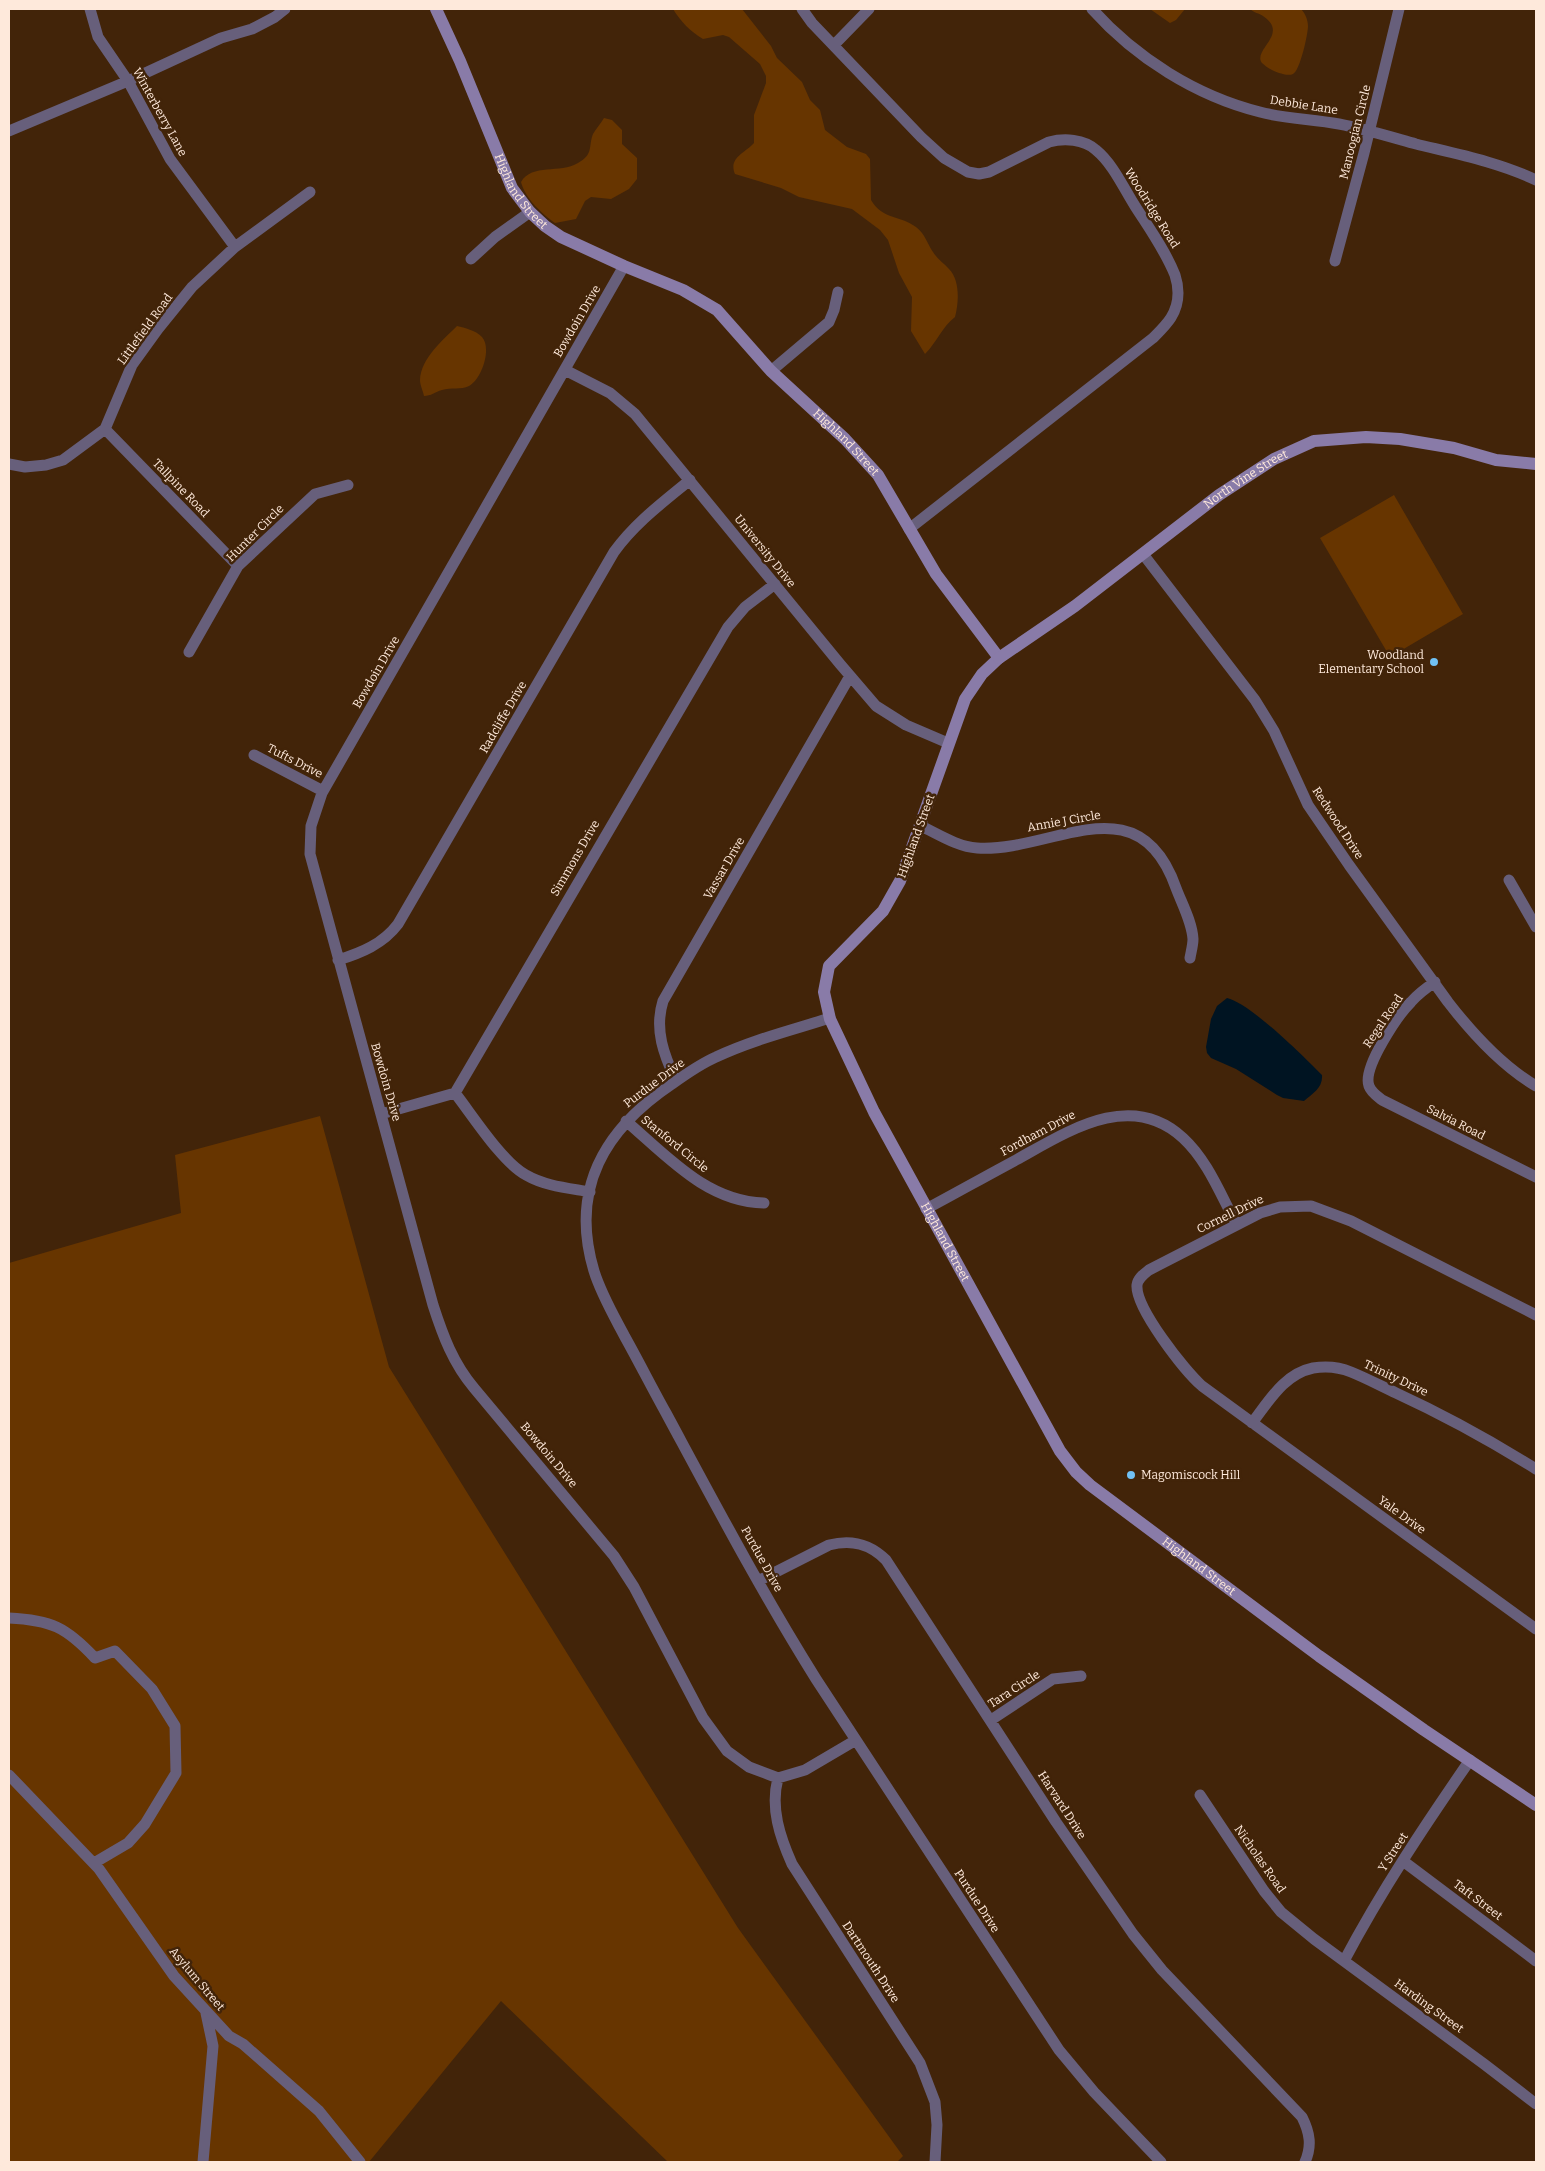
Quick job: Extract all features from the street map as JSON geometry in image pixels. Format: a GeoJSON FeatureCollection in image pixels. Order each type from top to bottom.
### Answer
{"type":"FeatureCollection","features":[{"type":"Feature","properties":{"kind":"street","name":"Winterberry Lane"},"geometry":{"type":"LineString","coordinates":[[90,9],[98,36],[128,82],[170,159],[235,247]]}},
{"type":"Feature","properties":{"kind":"street"},"geometry":{"type":"LineString","coordinates":[[9,131],[128,82],[221,38],[252,29],[275,17],[285,9]]}},
{"type":"Feature","properties":{"kind":"street","name":"Highland Street"},"geometry":{"type":"LineString","coordinates":[[436,9],[460,61],[512,188],[530,212],[561,237],[683,290],[717,310],[772,371],[846,439],[878,476],[936,574],[1000,658],[988,667],[970,689],[948,743],[921,826],[900,881],[886,906],[867,929],[846,947],[829,966],[824,989],[830,1018],[861,1087],[926,1209],[1011,1361],[1041,1420],[1063,1456],[1076,1472],[1115,1504],[1291,1636],[1536,1805]]}},
{"type":"Feature","properties":{"kind":"street","name":"Woodridge Road"},"geometry":{"type":"LineString","coordinates":[[802,9],[812,23],[921,137],[944,158],[963,171],[979,174],[989,172],[1058,140],[1080,142],[1095,149],[1119,179],[1159,244],[1177,281],[1178,300],[1174,314],[1153,338],[910,529]]}},
{"type":"Feature","properties":{"kind":"street"},"geometry":{"type":"LineString","coordinates":[[834,45],[869,9]]}},
{"type":"Feature","properties":{"kind":"street","name":"Debbie Lane"},"geometry":{"type":"LineString","coordinates":[[1092,9],[1126,43],[1193,88],[1260,112],[1370,131],[1468,156],[1536,180]]}},
{"type":"Feature","properties":{"kind":"street","name":"Manoogian Circle"},"geometry":{"type":"LineString","coordinates":[[1335,261],[1370,131],[1399,9]]}},
{"type":"Feature","properties":{"kind":"street","name":"Littlefield Road"},"geometry":{"type":"LineString","coordinates":[[105,429],[132,365],[192,287],[235,247],[310,192]]}},
{"type":"Feature","properties":{"kind":"street"},"geometry":{"type":"LineString","coordinates":[[471,259],[495,237],[530,212]]}},
{"type":"Feature","properties":{"kind":"street","name":"Bowdoin Drive"},"geometry":{"type":"LineString","coordinates":[[624,266],[323,792],[312,822],[310,847],[313,869],[437,1316],[446,1344],[456,1364],[475,1390],[618,1561],[700,1713],[721,1744],[743,1763],[778,1778]]}},
{"type":"Feature","properties":{"kind":"street"},"geometry":{"type":"LineString","coordinates":[[772,371],[828,322],[834,310],[838,292]]}},
{"type":"Feature","properties":{"kind":"street","name":"University Drive"},"geometry":{"type":"LineString","coordinates":[[565,370],[610,393],[629,408],[850,676],[882,711],[906,725],[948,743]]}},
{"type":"Feature","properties":{"kind":"street"},"geometry":{"type":"LineString","coordinates":[[9,464],[26,467],[46,465],[63,460],[105,429]]}},
{"type":"Feature","properties":{"kind":"street","name":"Tallpine Road"},"geometry":{"type":"LineString","coordinates":[[105,429],[238,566]]}},
{"type":"Feature","properties":{"kind":"street","name":"North Vine Street"},"geometry":{"type":"LineString","coordinates":[[1000,658],[1075,606],[1219,495],[1274,459],[1314,441],[1366,437],[1400,439],[1454,448],[1496,460],[1536,464]]}},
{"type":"Feature","properties":{"kind":"street","name":"Radcliffe Drive"},"geometry":{"type":"LineString","coordinates":[[338,960],[368,949],[389,935],[398,924],[614,552],[627,535],[646,516],[690,480]]}},
{"type":"Feature","properties":{"kind":"street","name":"Hunter Circle"},"geometry":{"type":"LineString","coordinates":[[189,652],[238,566],[315,494],[348,485]]}},
{"type":"Feature","properties":{"kind":"street","name":"Redwood Drive"},"geometry":{"type":"LineString","coordinates":[[1143,554],[1251,694],[1274,731],[1308,805],[1360,881],[1460,1017],[1501,1060],[1536,1086]]}},
{"type":"Feature","properties":{"kind":"street","name":"Simmons Drive"},"geometry":{"type":"LineString","coordinates":[[455,1093],[728,627],[757,596],[775,584]]}},
{"type":"Feature","properties":{"kind":"street","name":"Vassar Drive"},"geometry":{"type":"LineString","coordinates":[[676,1081],[659,1033],[663,1001],[850,676]]}},
{"type":"Feature","properties":{"kind":"street","name":"Tufts Drive"},"geometry":{"type":"LineString","coordinates":[[254,755],[323,792]]}},
{"type":"Feature","properties":{"kind":"street","name":"Annie J Circle"},"geometry":{"type":"LineString","coordinates":[[921,826],[962,845],[977,848],[999,847],[1102,828],[1123,830],[1135,835],[1156,852],[1175,884],[1191,929],[1193,940],[1190,958]]}},
{"type":"Feature","properties":{"kind":"street"},"geometry":{"type":"LineString","coordinates":[[1509,880],[1536,927]]}},
{"type":"Feature","properties":{"kind":"street","name":"Regal Road"},"geometry":{"type":"LineString","coordinates":[[1368,1085],[1374,1059],[1388,1034],[1410,1003],[1435,982]]}},
{"type":"Feature","properties":{"kind":"street","name":"Purdue Drive"},"geometry":{"type":"LineString","coordinates":[[830,1018],[733,1050],[701,1065],[648,1101],[626,1121],[604,1151],[590,1192],[587,1232],[597,1281],[758,1581],[789,1635],[856,1740],[1059,2050],[1094,2092],[1161,2162]]}},
{"type":"Feature","properties":{"kind":"street","name":"Salvia Road"},"geometry":{"type":"LineString","coordinates":[[1368,1085],[1382,1100],[1536,1177]]}},
{"type":"Feature","properties":{"kind":"street"},"geometry":{"type":"LineString","coordinates":[[381,1114],[455,1093],[508,1161],[521,1172],[547,1183],[590,1192]]}},
{"type":"Feature","properties":{"kind":"street","name":"Fordham Drive"},"geometry":{"type":"LineString","coordinates":[[926,1209],[1077,1127],[1111,1117],[1129,1116],[1158,1122],[1188,1143],[1199,1157],[1237,1225]]}},
{"type":"Feature","properties":{"kind":"street","name":"Stanford Circle"},"geometry":{"type":"LineString","coordinates":[[626,1121],[680,1168],[700,1182],[740,1200],[764,1203]]}},
{"type":"Feature","properties":{"kind":"street","name":"Cornell Drive"},"geometry":{"type":"LineString","coordinates":[[1252,1423],[1202,1386],[1179,1362],[1143,1304],[1137,1287],[1140,1278],[1149,1270],[1260,1213],[1286,1205],[1305,1205],[1318,1208],[1351,1222],[1536,1315]]}},
{"type":"Feature","properties":{"kind":"street","name":"Trinity Drive"},"geometry":{"type":"LineString","coordinates":[[1252,1423],[1276,1392],[1292,1377],[1313,1368],[1335,1368],[1349,1371],[1414,1401],[1478,1434],[1536,1469]]}},
{"type":"Feature","properties":{"kind":"street","name":"Yale Drive"},"geometry":{"type":"LineString","coordinates":[[1252,1423],[1536,1629]]}},
{"type":"Feature","properties":{"kind":"street","name":"Harvard Drive"},"geometry":{"type":"LineString","coordinates":[[758,1581],[834,1544],[859,1543],[873,1549],[890,1566],[1132,1934],[1166,1975],[1302,2117],[1308,2129],[1310,2141],[1309,2153],[1305,2162]]}},
{"type":"Feature","properties":{"kind":"street"},"geometry":{"type":"LineString","coordinates":[[9,1618],[56,1625],[80,1642],[95,1658],[116,1651],[152,1689],[175,1726],[176,1773],[146,1824],[128,1843],[94,1863]]}},
{"type":"Feature","properties":{"kind":"street","name":"Tara Circle"},"geometry":{"type":"LineString","coordinates":[[991,1720],[1053,1679],[1081,1676]]}},
{"type":"Feature","properties":{"kind":"street"},"geometry":{"type":"LineString","coordinates":[[778,1778],[805,1770],[856,1740]]}},
{"type":"Feature","properties":{"kind":"street","name":"Y Street"},"geometry":{"type":"LineString","coordinates":[[1344,1961],[1365,1922],[1403,1861],[1470,1760]]}},
{"type":"Feature","properties":{"kind":"street","name":"Asylum Street"},"geometry":{"type":"LineString","coordinates":[[9,1775],[94,1863],[174,1976],[206,2012],[228,2036],[243,2044],[319,2111],[360,2162]]}},
{"type":"Feature","properties":{"kind":"street","name":"Dartmouth Drive"},"geometry":{"type":"LineString","coordinates":[[778,1778],[775,1798],[778,1824],[783,1844],[795,1869],[920,2063],[935,2102],[937,2125],[935,2162]]}},
{"type":"Feature","properties":{"kind":"street","name":"Nicholas Road"},"geometry":{"type":"LineString","coordinates":[[1200,1796],[1264,1891],[1281,1912],[1304,1931]]}},
{"type":"Feature","properties":{"kind":"street","name":"Taft Street"},"geometry":{"type":"LineString","coordinates":[[1403,1861],[1536,1960]]}},
{"type":"Feature","properties":{"kind":"street","name":"Harding Street"},"geometry":{"type":"LineString","coordinates":[[1304,1931],[1536,2104]]}},
{"type":"Feature","properties":{"kind":"street"},"geometry":{"type":"LineString","coordinates":[[203,2162],[213,2046],[206,2012]]}},
{"type":"Feature","properties":{"kind":"street"},"geometry":{"type":"LineString","coordinates":[[213,2046],[217,2040],[228,2036]]}},
{"type":"Feature","properties":{"kind":"shaded area"},"geometry":{"type":"Polygon","coordinates":[[[673,9],[742,9],[771,46],[777,58],[802,82],[810,100],[820,110],[825,130],[847,147],[866,154],[870,159],[871,200],[886,214],[916,227],[935,254],[953,274],[957,285],[958,298],[955,317],[925,354],[911,331],[912,297],[899,273],[888,240],[880,230],[852,209],[799,197],[781,188],[735,174],[733,168],[738,156],[754,143],[754,115],[766,83],[766,76],[760,64],[729,37],[723,35],[703,39],[686,26],[673,9]]]}},
{"type":"Feature","properties":{"kind":"shaded area"},"geometry":{"type":"Polygon","coordinates":[[[1150,9],[1185,9],[1176,20],[1170,23],[1150,9]]]}},
{"type":"Feature","properties":{"kind":"shaded area"},"geometry":{"type":"Polygon","coordinates":[[[1250,9],[1301,9],[1304,12],[1308,24],[1307,36],[1301,60],[1293,74],[1279,73],[1262,63],[1260,58],[1272,35],[1273,29],[1263,16],[1250,9]]]}},
{"type":"Feature","properties":{"kind":"shaded area"},"geometry":{"type":"Polygon","coordinates":[[[604,118],[612,120],[622,130],[622,144],[637,158],[637,179],[629,189],[611,199],[591,197],[585,201],[576,219],[555,223],[535,205],[526,194],[521,182],[532,173],[571,166],[583,160],[590,150],[593,134],[604,118]]]}},
{"type":"Feature","properties":{"kind":"shaded area"},"geometry":{"type":"Polygon","coordinates":[[[457,326],[476,333],[485,342],[486,355],[478,377],[469,386],[445,389],[424,396],[420,380],[424,364],[439,343],[457,326]]]}},
{"type":"Feature","properties":{"kind":"shaded area"},"geometry":{"type":"Polygon","coordinates":[[[1394,495],[1463,614],[1390,657],[1320,538],[1394,495]]]}},
{"type":"Feature","properties":{"kind":"shaded area"},"geometry":{"type":"Polygon","coordinates":[[[320,1116],[389,1367],[738,1928],[903,2156],[897,2162],[668,2162],[501,2001],[369,2162],[9,2162],[9,1263],[181,1213],[175,1155],[320,1116]]]}},
{"type":"Feature","properties":{"kind":"water"},"geometry":{"type":"Polygon","coordinates":[[[1227,998],[1237,1002],[1262,1020],[1322,1075],[1321,1083],[1314,1093],[1304,1101],[1283,1098],[1236,1069],[1211,1058],[1207,1053],[1206,1047],[1211,1019],[1217,1006],[1227,998]]]}},
{"type":"Feature","properties":{"kind":"place","name":"Woodland Elementary School"},"geometry":{"type":"Point","coordinates":[1434,662]}},
{"type":"Feature","properties":{"kind":"place","name":"Magomiscock Hill"},"geometry":{"type":"Point","coordinates":[1131,1475]}}]}
